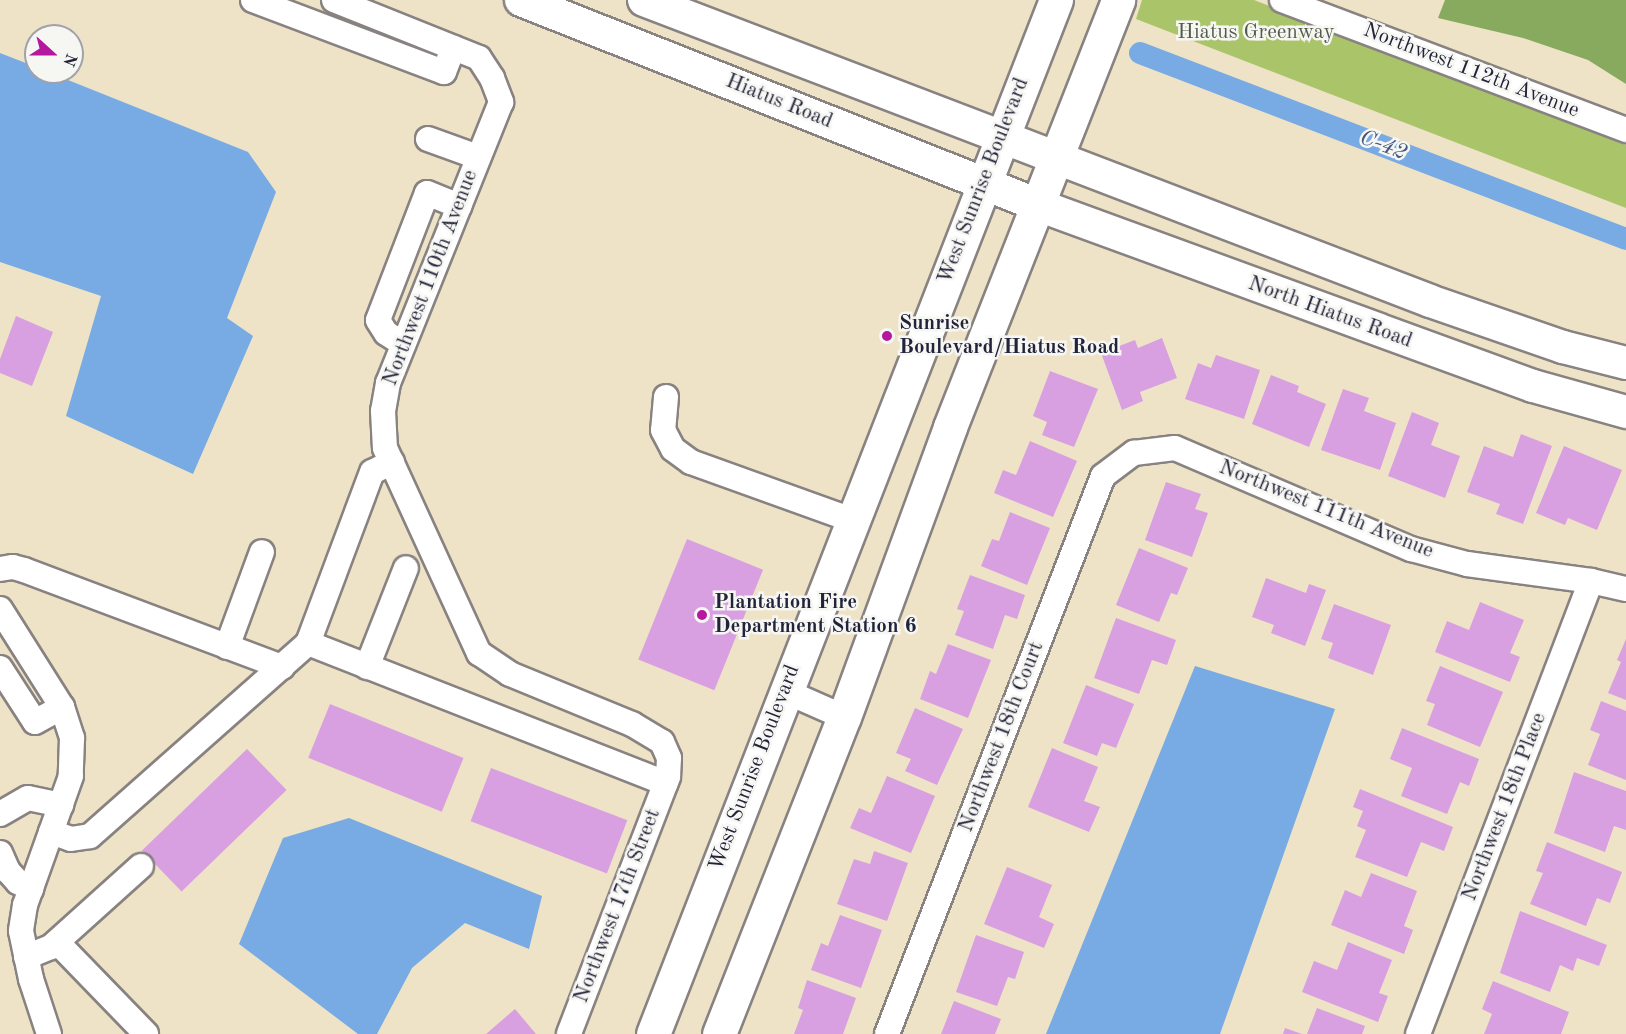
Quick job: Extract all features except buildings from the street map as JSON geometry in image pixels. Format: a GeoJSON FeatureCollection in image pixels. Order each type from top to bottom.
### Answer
{"type":"FeatureCollection","features":[{"type":"Feature","properties":{"kind":"highway","name":"West Sunrise Boulevard"},"geometry":{"type":"LineString","coordinates":[[653,1034],[1056,0]]}},
{"type":"Feature","properties":{"kind":"highway"},"geometry":{"type":"LineString","coordinates":[[719,1034],[844,717],[950,427],[1118,0]]}},
{"type":"Feature","properties":{"kind":"main road","name":"Hiatus Road"},"geometry":{"type":"LineString","coordinates":[[521,0],[1038,205]]}},
{"type":"Feature","properties":{"kind":"main road"},"geometry":{"type":"LineString","coordinates":[[644,0],[1430,301],[1563,346],[1626,363]]}},
{"type":"Feature","properties":{"kind":"main road","name":"North Hiatus Road"},"geometry":{"type":"LineString","coordinates":[[1038,205],[1533,386],[1626,412]]}},
{"type":"Feature","properties":{"kind":"street"},"geometry":{"type":"LineString","coordinates":[[253,0],[444,72],[453,48]]}},
{"type":"Feature","properties":{"kind":"street","name":"Northwest 110th Avenue"},"geometry":{"type":"LineString","coordinates":[[334,0],[479,58],[492,78],[501,102],[388,383],[383,411],[386,448],[479,653],[510,674],[632,724],[662,742],[669,758],[667,780]]}},
{"type":"Feature","properties":{"kind":"street","name":"Northwest 112th Avenue"},"geometry":{"type":"LineString","coordinates":[[1282,0],[1626,130]]}},
{"type":"Feature","properties":{"kind":"street"},"geometry":{"type":"LineString","coordinates":[[428,139],[478,157]]}},
{"type":"Feature","properties":{"kind":"street"},"geometry":{"type":"LineString","coordinates":[[404,344],[386,333],[378,320],[427,194],[459,206]]}},
{"type":"Feature","properties":{"kind":"street"},"geometry":{"type":"LineString","coordinates":[[666,396],[663,430],[673,449],[691,462],[852,520]]}},
{"type":"Feature","properties":{"kind":"street","name":"Northwest 111th Avenue"},"geometry":{"type":"LineString","coordinates":[[1134,453],[1175,448],[1411,549],[1467,564],[1591,581],[1626,589]]}},
{"type":"Feature","properties":{"kind":"street","name":"Northwest 18th Court"},"geometry":{"type":"LineString","coordinates":[[887,1034],[1103,476],[1134,453]]}},
{"type":"Feature","properties":{"kind":"street"},"geometry":{"type":"LineString","coordinates":[[51,832],[71,839],[90,836],[308,643],[372,472],[392,462]]}},
{"type":"Feature","properties":{"kind":"street"},"geometry":{"type":"LineString","coordinates":[[226,647],[262,552]]}},
{"type":"Feature","properties":{"kind":"street"},"geometry":{"type":"LineString","coordinates":[[0,569],[12,567],[24,570],[282,667]]}},
{"type":"Feature","properties":{"kind":"street"},"geometry":{"type":"LineString","coordinates":[[367,667],[406,568]]}},
{"type":"Feature","properties":{"kind":"street","name":"Northwest 18th Place"},"geometry":{"type":"LineString","coordinates":[[1418,1034],[1591,581]]}},
{"type":"Feature","properties":{"kind":"street"},"geometry":{"type":"LineString","coordinates":[[0,609],[62,707],[72,738],[71,776],[31,889],[21,931],[44,1026],[49,1034]]}},
{"type":"Feature","properties":{"kind":"street"},"geometry":{"type":"LineString","coordinates":[[308,643],[667,780]]}},
{"type":"Feature","properties":{"kind":"street"},"geometry":{"type":"LineString","coordinates":[[0,668],[35,722],[62,707]]}},
{"type":"Feature","properties":{"kind":"street"},"geometry":{"type":"LineString","coordinates":[[785,691],[844,717]]}},
{"type":"Feature","properties":{"kind":"street","name":"Northwest 17th Street"},"geometry":{"type":"LineString","coordinates":[[569,1034],[667,780]]}},
{"type":"Feature","properties":{"kind":"street"},"geometry":{"type":"LineString","coordinates":[[0,814],[28,798],[61,805]]}},
{"type":"Feature","properties":{"kind":"street"},"geometry":{"type":"LineString","coordinates":[[0,853],[13,877],[31,889]]}},
{"type":"Feature","properties":{"kind":"street"},"geometry":{"type":"LineString","coordinates":[[26,957],[51,947],[141,866]]}},
{"type":"Feature","properties":{"kind":"street"},"geometry":{"type":"LineString","coordinates":[[57,942],[146,1034]]}},
{"type":"Feature","properties":{"kind":"green space","name":"Hiatus Greenway"},"geometry":{"type":"Polygon","coordinates":[[[1142,0],[1254,0],[1626,145],[1626,208],[1136,19],[1142,0]]]}},
{"type":"Feature","properties":{"kind":"green space"},"geometry":{"type":"Polygon","coordinates":[[[1445,0],[1626,0],[1626,84],[1588,60],[1523,38],[1438,18],[1445,0]]]}},
{"type":"Feature","properties":{"kind":"water"},"geometry":{"type":"Polygon","coordinates":[[[0,53],[24,62],[24,84],[78,84],[248,152],[276,192],[227,318],[253,336],[193,474],[66,416],[101,296],[0,262],[0,53]]]}},
{"type":"Feature","properties":{"kind":"water"},"geometry":{"type":"Polygon","coordinates":[[[1195,666],[1335,709],[1220,1034],[1046,1034],[1195,666]]]}},
{"type":"Feature","properties":{"kind":"water"},"geometry":{"type":"Polygon","coordinates":[[[349,818],[542,896],[529,949],[465,923],[412,968],[377,1034],[358,1034],[239,944],[283,838],[349,818]]]}},
{"type":"Feature","properties":{"kind":"waterway","name":"C-42"},"geometry":{"type":"LineString","coordinates":[[1140,53],[1626,239]]}},
{"type":"Feature","properties":{"kind":"place","name":"Sunrise Boulevard/Hiatus Road"},"geometry":{"type":"Point","coordinates":[887,336]}},
{"type":"Feature","properties":{"kind":"place","name":"Plantation Fire Department Station 6"},"geometry":{"type":"Point","coordinates":[702,615]}}]}
